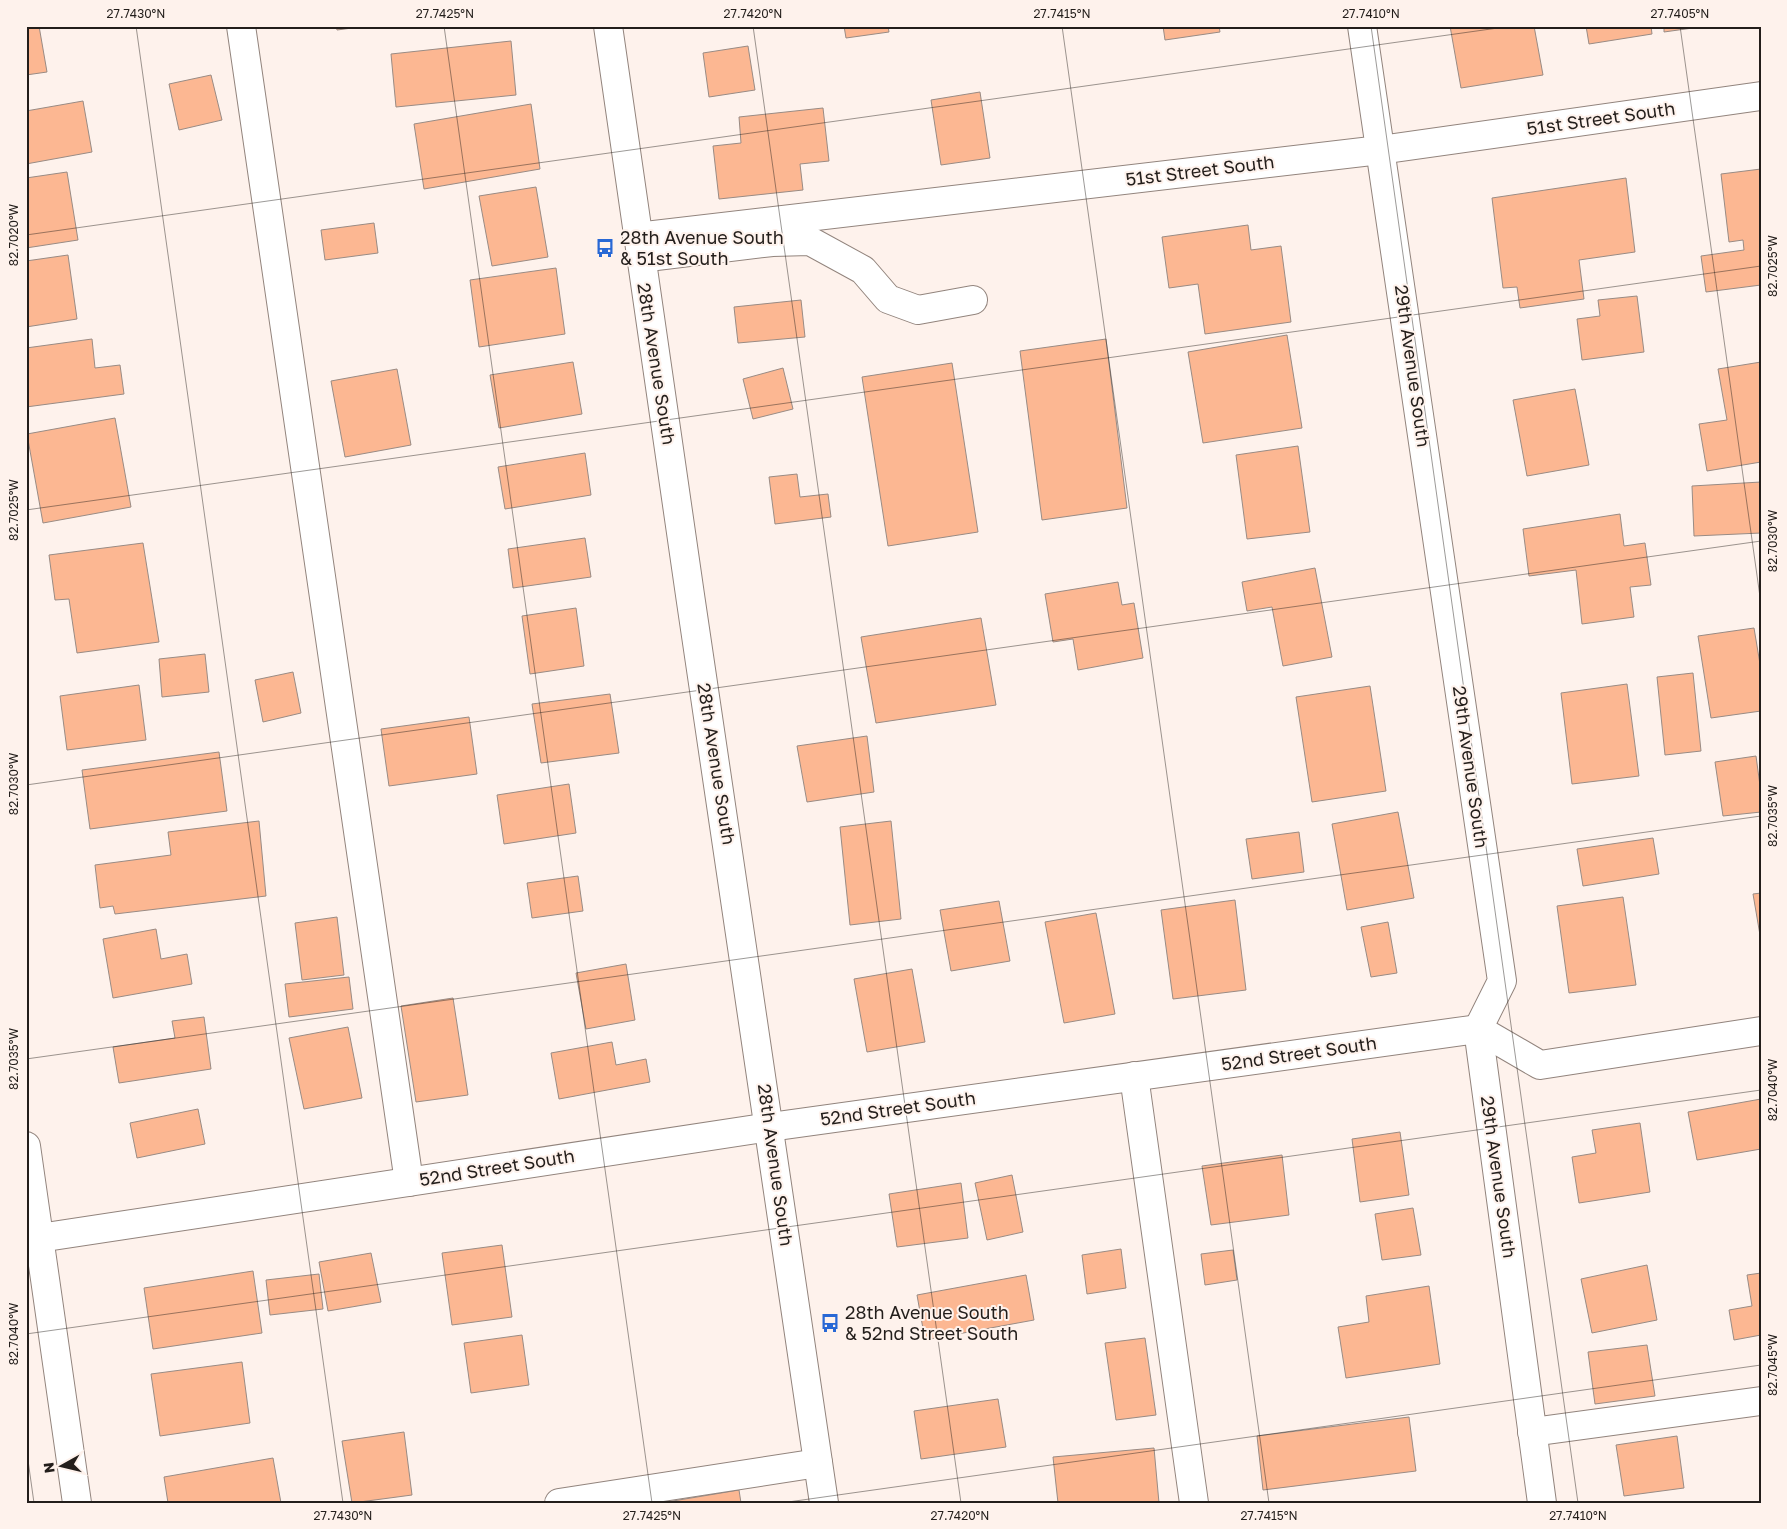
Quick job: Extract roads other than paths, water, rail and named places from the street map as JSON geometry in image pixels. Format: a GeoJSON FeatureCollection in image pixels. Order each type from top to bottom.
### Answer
{"type":"FeatureCollection","features":[{"type":"Feature","properties":{"kind":"street"},"geometry":{"type":"LineString","coordinates":[[241,26],[408,1182]]}},
{"type":"Feature","properties":{"kind":"street","name":"28th Avenue South"},"geometry":{"type":"LineString","coordinates":[[608,26],[638,247],[770,1127],[824,1503]]}},
{"type":"Feature","properties":{"kind":"street","name":"29th Avenue South"},"geometry":{"type":"LineString","coordinates":[[1362,26],[1502,980],[1478,1029],[1542,1503]]}},
{"type":"Feature","properties":{"kind":"street","name":"51st Street South"},"geometry":{"type":"LineString","coordinates":[[638,247],[1380,150],[1761,96]]}},
{"type":"Feature","properties":{"kind":"street"},"geometry":{"type":"LineString","coordinates":[[638,247],[810,241],[863,270],[888,299],[918,310],[973,300]]}},
{"type":"Feature","properties":{"kind":"street"},"geometry":{"type":"LineString","coordinates":[[1478,1029],[1540,1065],[1761,1031]]}},
{"type":"Feature","properties":{"kind":"street","name":"52nd Street South"},"geometry":{"type":"LineString","coordinates":[[33,1239],[770,1127],[1478,1029]]}},
{"type":"Feature","properties":{"kind":"street"},"geometry":{"type":"LineString","coordinates":[[1134,1076],[1194,1503]]}},
{"type":"Feature","properties":{"kind":"street"},"geometry":{"type":"LineString","coordinates":[[26,1146],[33,1239],[77,1503]]}},
{"type":"Feature","properties":{"kind":"street"},"geometry":{"type":"LineString","coordinates":[[1532,1432],[1761,1401]]}},
{"type":"Feature","properties":{"kind":"street"},"geometry":{"type":"LineString","coordinates":[[558,1503],[818,1464]]}},
{"type":"Feature","properties":{"kind":"place","name":"28th Avenue South & 51st South"},"geometry":{"type":"Point","coordinates":[605,248]}},
{"type":"Feature","properties":{"kind":"place","name":"28th Avenue South & 52nd Street South"},"geometry":{"type":"Point","coordinates":[830,1323]}}]}
